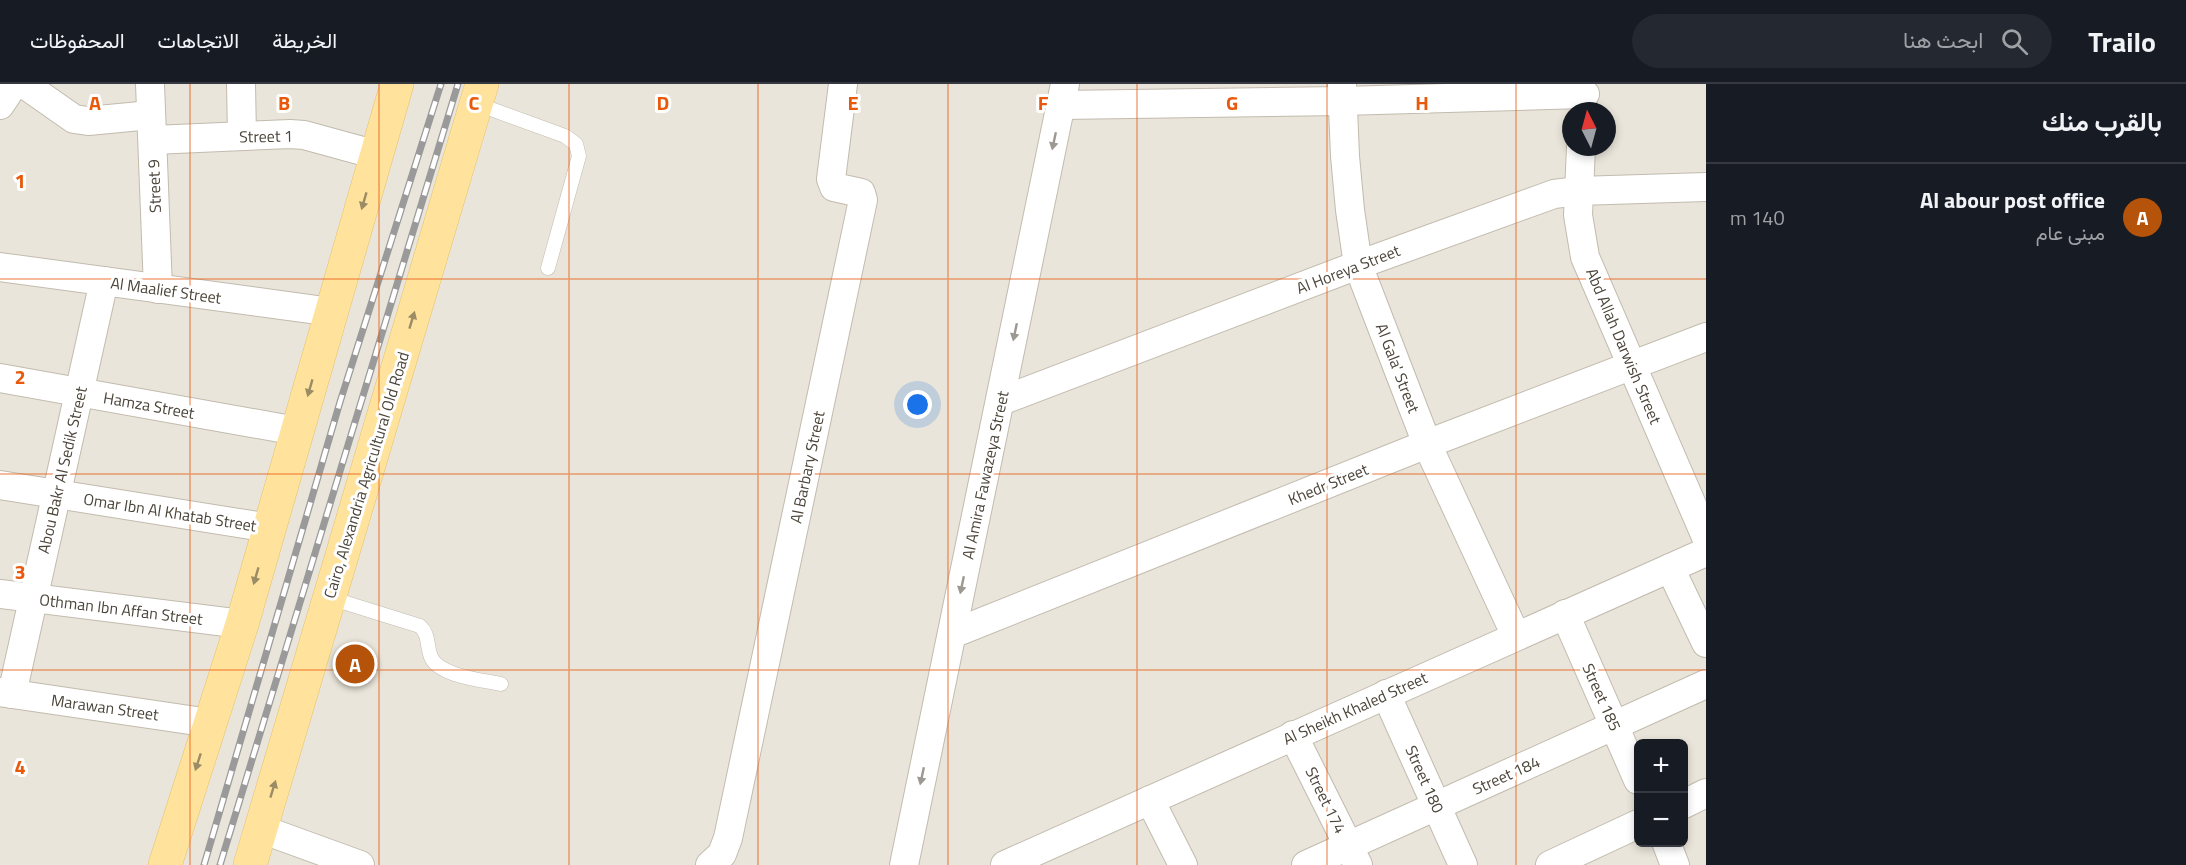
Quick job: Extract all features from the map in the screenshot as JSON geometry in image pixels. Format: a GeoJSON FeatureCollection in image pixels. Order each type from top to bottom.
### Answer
{"type":"FeatureCollection","features":[{"type":"Feature","properties":{"kind":"main road"},"geometry":{"type":"LineString","coordinates":[[165,865],[242,624],[397,84]]}},
{"type":"Feature","properties":{"kind":"main road","name":"Cairo, Alexandria Agricultural Old Road"},"geometry":{"type":"LineString","coordinates":[[250,865],[480,94]]}},
{"type":"Feature","properties":{"kind":"street"},"geometry":{"type":"LineString","coordinates":[[0,105],[14,84]]}},
{"type":"Feature","properties":{"kind":"street","name":"Street 1"},"geometry":{"type":"LineString","coordinates":[[24,84],[74,119],[242,136],[304,135],[377,155]]}},
{"type":"Feature","properties":{"kind":"street","name":"Street 9"},"geometry":{"type":"LineString","coordinates":[[150,84],[158,289]]}},
{"type":"Feature","properties":{"kind":"street"},"geometry":{"type":"LineString","coordinates":[[241,84],[242,136]]}},
{"type":"Feature","properties":{"kind":"street","name":"Al Barbary Street"},"geometry":{"type":"LineString","coordinates":[[710,865],[722,854],[728,838],[863,200],[861,194],[834,187],[831,179],[843,84]]}},
{"type":"Feature","properties":{"kind":"street"},"geometry":{"type":"LineString","coordinates":[[1063,94],[1342,93],[1584,96]]}},
{"type":"Feature","properties":{"kind":"street","name":"Al Gala' Street"},"geometry":{"type":"LineString","coordinates":[[1342,93],[1349,199],[1358,265],[1427,444],[1516,636]]}},
{"type":"Feature","properties":{"kind":"street","name":"Al Amira Fawazeya Street"},"geometry":{"type":"LineString","coordinates":[[904,865],[1063,94]]}},
{"type":"Feature","properties":{"kind":"street","name":"Abd Allah Darwish Street"},"geometry":{"type":"LineString","coordinates":[[1580,156],[1578,215],[1585,257],[1706,537]]}},
{"type":"Feature","properties":{"kind":"street","name":"Al Horeya Street"},"geometry":{"type":"LineString","coordinates":[[1001,400],[1530,201],[1554,194],[1578,191],[1706,187]]}},
{"type":"Feature","properties":{"kind":"street","name":"Al Maalief Street"},"geometry":{"type":"LineString","coordinates":[[0,267],[332,312]]}},
{"type":"Feature","properties":{"kind":"street","name":"Abou Bakr Al Sedik Street"},"geometry":{"type":"LineString","coordinates":[[6,693],[33,598],[104,281]]}},
{"type":"Feature","properties":{"kind":"street","name":"Khedr Street"},"geometry":{"type":"LineString","coordinates":[[952,634],[1427,444],[1706,337]]}},
{"type":"Feature","properties":{"kind":"street","name":"Hamza Street"},"geometry":{"type":"LineString","coordinates":[[0,378],[297,431]]}},
{"type":"Feature","properties":{"kind":"street","name":"Omar Ibn Al Khatab Street"},"geometry":{"type":"LineString","coordinates":[[0,485],[270,528]]}},
{"type":"Feature","properties":{"kind":"street","name":"Al Sheikh Khaled Street"},"geometry":{"type":"LineString","coordinates":[[1005,865],[1706,552]]}},
{"type":"Feature","properties":{"kind":"street"},"geometry":{"type":"LineString","coordinates":[[1670,568],[1706,643]]}},
{"type":"Feature","properties":{"kind":"street","name":"Othman Ibn Affan Street"},"geometry":{"type":"LineString","coordinates":[[0,594],[242,624]]}},
{"type":"Feature","properties":{"kind":"street","name":"Street 185"},"geometry":{"type":"LineString","coordinates":[[1565,614],[1634,770]]}},
{"type":"Feature","properties":{"kind":"street","name":"Street 184"},"geometry":{"type":"LineString","coordinates":[[1306,865],[1353,855],[1437,806],[1706,684]]}},
{"type":"Feature","properties":{"kind":"street","name":"Marawan Street"},"geometry":{"type":"LineString","coordinates":[[6,693],[210,723]]}},
{"type":"Feature","properties":{"kind":"street","name":"Street 180"},"geometry":{"type":"LineString","coordinates":[[1386,694],[1463,865]]}},
{"type":"Feature","properties":{"kind":"street","name":"Street 174"},"geometry":{"type":"LineString","coordinates":[[1293,735],[1353,855]]}},
{"type":"Feature","properties":{"kind":"street"},"geometry":{"type":"LineString","coordinates":[[1688,802],[1706,793]]}},
{"type":"Feature","properties":{"kind":"street"},"geometry":{"type":"LineString","coordinates":[[1150,800],[1183,865]]}},
{"type":"Feature","properties":{"kind":"street"},"geometry":{"type":"LineString","coordinates":[[1550,865],[1634,826]]}},
{"type":"Feature","properties":{"kind":"street"},"geometry":{"type":"LineString","coordinates":[[261,829],[360,865]]}},
{"type":"Feature","properties":{"kind":"street"},"geometry":{"type":"LineString","coordinates":[[1668,847],[1675,865]]}},
{"type":"Feature","properties":{"kind":"lane"},"geometry":{"type":"LineString","coordinates":[[480,94],[565,136],[576,144],[579,156],[548,268]]}},
{"type":"Feature","properties":{"kind":"lane"},"geometry":{"type":"LineString","coordinates":[[330,598],[420,627],[428,637],[431,658],[442,669],[501,684]]}},
{"type":"Feature","properties":{"kind":"shaded area"},"geometry":{"type":"Polygon","coordinates":[[[0,84],[1706,84],[1706,865],[0,865],[0,84]]]}},
{"type":"Feature","properties":{"kind":"railway"},"geometry":{"type":"LineString","coordinates":[[204,865],[340,402],[441,84]]}},
{"type":"Feature","properties":{"kind":"railway"},"geometry":{"type":"LineString","coordinates":[[220,865],[458,84]]}},
{"type":"Feature","properties":{"kind":"place","name":"Al abour post office"},"geometry":{"type":"Point","coordinates":[355,664]}}]}
